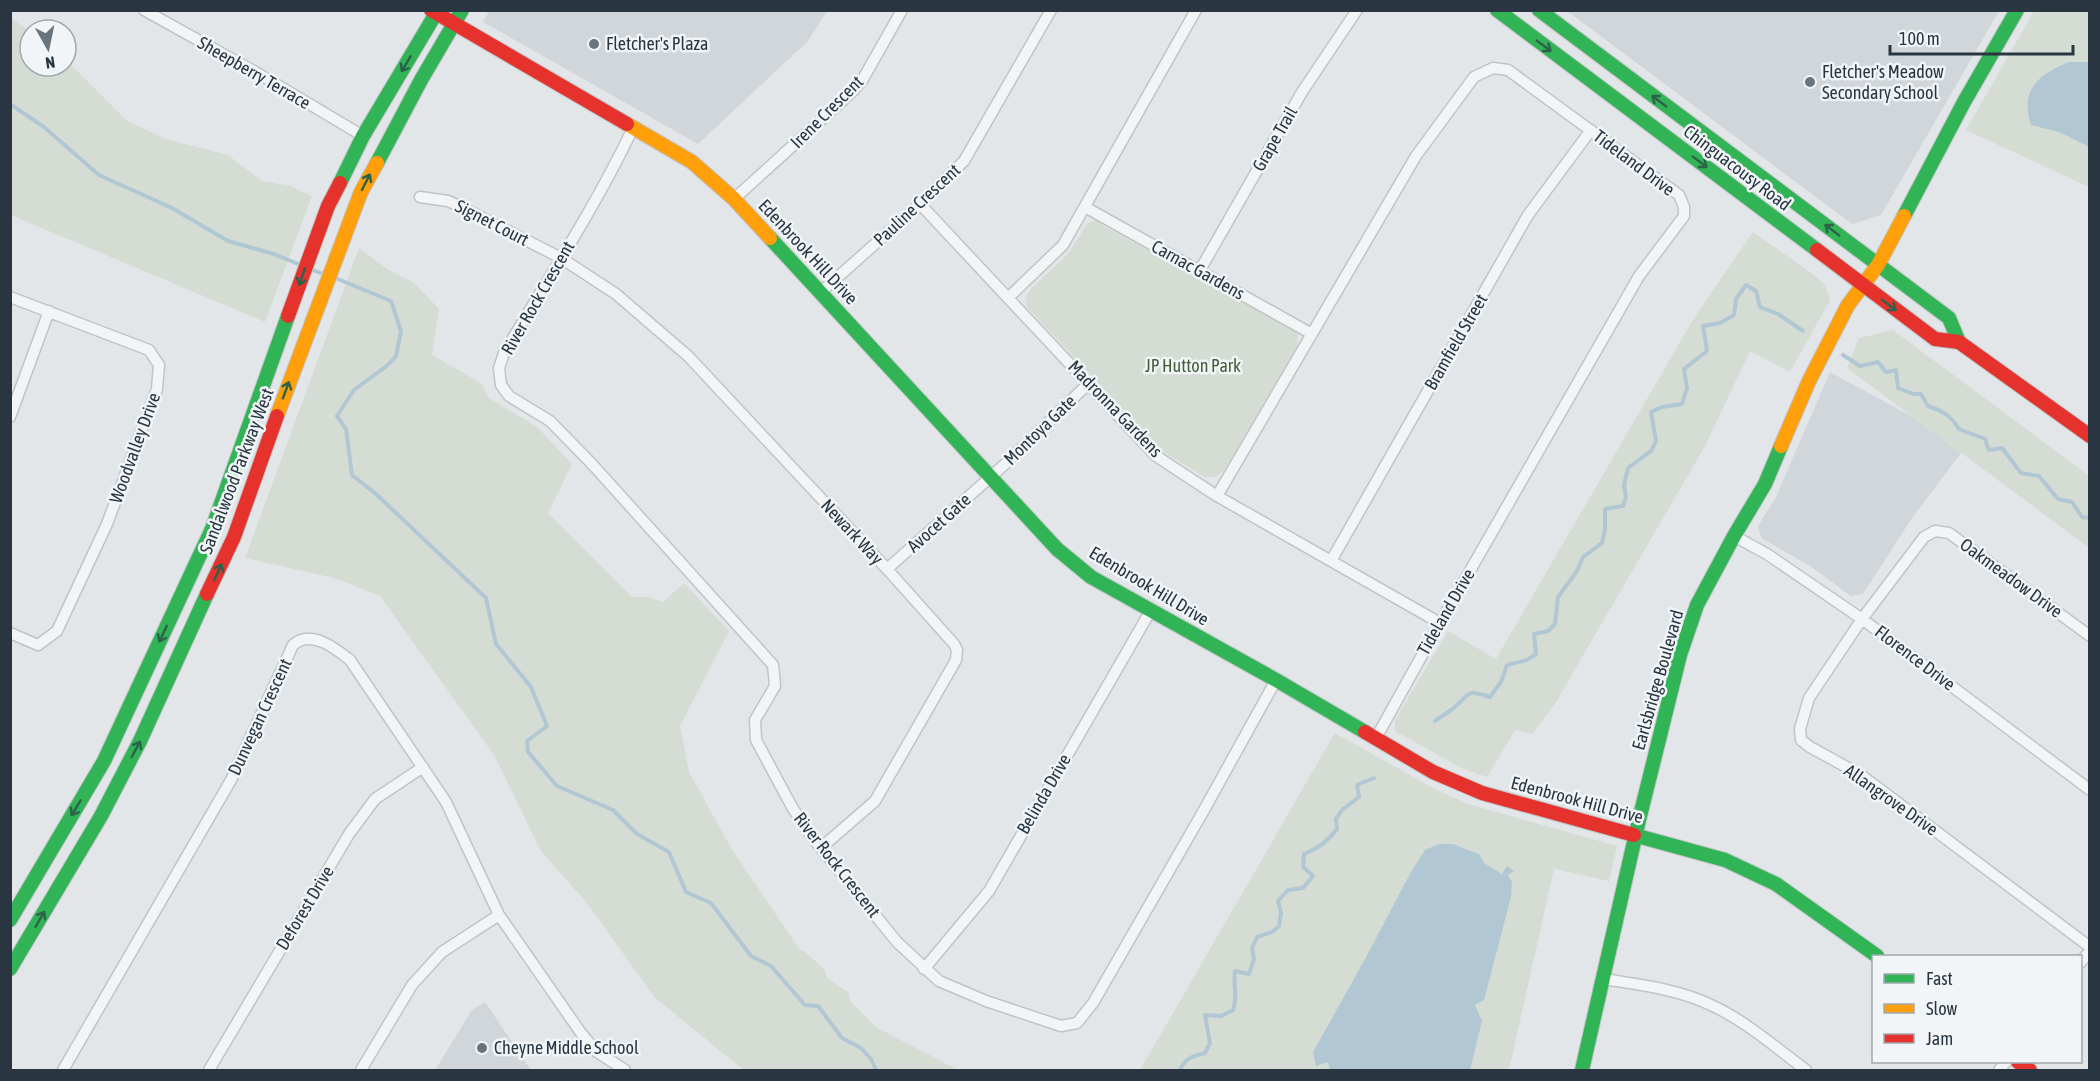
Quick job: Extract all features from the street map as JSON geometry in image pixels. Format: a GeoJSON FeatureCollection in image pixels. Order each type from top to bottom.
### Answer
{"type":"FeatureCollection","features":[{"type":"Feature","properties":{"kind":"main road","name":"Sandalwood Parkway West"},"geometry":{"type":"LineString","coordinates":[[10,969],[101,816],[140,741],[234,537],[360,192],[462,10]]}},
{"type":"Feature","properties":{"kind":"main road","name":"Chinguacousy Road"},"geometry":{"type":"LineString","coordinates":[[1497,10],[1935,339],[1959,342],[2090,436]]}},
{"type":"Feature","properties":{"kind":"main road","name":"Chinguacousy Road"},"geometry":{"type":"LineString","coordinates":[[1539,10],[1949,318],[1959,342]]}},
{"type":"Feature","properties":{"kind":"main road","name":"Earlsbridge Boulevard"},"geometry":{"type":"LineString","coordinates":[[1582,1071],[1635,835],[1680,655],[1697,605],[1765,484],[1809,381],[1848,305],[1878,265],[1964,102],[2017,10]]}},
{"type":"Feature","properties":{"kind":"main road","name":"Sandalwood Parkway West"},"geometry":{"type":"LineString","coordinates":[[10,920],[104,761],[212,529],[318,229],[363,136],[435,12]]}},
{"type":"Feature","properties":{"kind":"main road","name":"Edenbrook Hill Drive"},"geometry":{"type":"LineString","coordinates":[[435,12],[697,166],[734,199],[1057,549],[1091,577],[1276,680],[1433,772],[1482,793],[1725,860],[1753,871],[1776,884],[1874,955]]}},
{"type":"Feature","properties":{"kind":"street","name":"Sheepberry Terrace"},"geometry":{"type":"LineString","coordinates":[[144,10],[259,74],[363,136]]}},
{"type":"Feature","properties":{"kind":"street","name":"Irene Crescent"},"geometry":{"type":"LineString","coordinates":[[734,199],[852,92],[863,79],[902,10]]}},
{"type":"Feature","properties":{"kind":"street","name":"Pauline Crescent"},"geometry":{"type":"LineString","coordinates":[[821,292],[920,204],[964,161],[1051,10]]}},
{"type":"Feature","properties":{"kind":"street"},"geometry":{"type":"LineString","coordinates":[[1008,298],[1063,245],[1196,10]]}},
{"type":"Feature","properties":{"kind":"street","name":"Grape Trail"},"geometry":{"type":"LineString","coordinates":[[1200,270],[1302,92],[1357,10]]}},
{"type":"Feature","properties":{"kind":"street","name":"Tideland Drive"},"geometry":{"type":"LineString","coordinates":[[1217,496],[1416,156],[1474,77],[1493,68],[1508,70],[1678,195],[1684,207],[1684,216],[1640,276],[1376,738]]}},
{"type":"Feature","properties":{"kind":"street","name":"River Rock Crescent"},"geometry":{"type":"LineString","coordinates":[[633,128],[561,258],[504,353],[499,368],[501,385],[509,396],[550,421],[592,464],[773,665],[775,686],[755,720],[756,740],[792,807],[897,942],[924,969],[939,981],[986,1001],[1061,1026],[1077,1023],[1093,1003],[1276,680]]}},
{"type":"Feature","properties":{"kind":"street","name":"Bramfield Street"},"geometry":{"type":"LineString","coordinates":[[1331,561],[1528,215],[1591,130]]}},
{"type":"Feature","properties":{"kind":"street","name":"Signet Court"},"geometry":{"type":"LineString","coordinates":[[420,197],[448,201],[561,258]]}},
{"type":"Feature","properties":{"kind":"street","name":"Madronna Gardens"},"geometry":{"type":"LineString","coordinates":[[920,204],[1156,456],[1217,496],[1440,623]]}},
{"type":"Feature","properties":{"kind":"street","name":"Carnac Gardens"},"geometry":{"type":"LineString","coordinates":[[1085,207],[1312,334]]}},
{"type":"Feature","properties":{"kind":"street","name":"Newark Way"},"geometry":{"type":"LineString","coordinates":[[561,258],[616,294],[687,356],[887,569],[957,650],[956,660],[874,801],[822,847]]}},
{"type":"Feature","properties":{"kind":"street","name":"Woodvalley Drive"},"geometry":{"type":"LineString","coordinates":[[10,297],[149,350],[159,365],[157,389],[107,524],[57,631],[38,645],[10,633]]}},
{"type":"Feature","properties":{"kind":"street"},"geometry":{"type":"LineString","coordinates":[[10,417],[49,311]]}},
{"type":"Feature","properties":{"kind":"street","name":"Montoya Gate"},"geometry":{"type":"LineString","coordinates":[[991,477],[1089,383]]}},
{"type":"Feature","properties":{"kind":"street","name":"Avocet Gate"},"geometry":{"type":"LineString","coordinates":[[887,569],[991,477]]}},
{"type":"Feature","properties":{"kind":"street","name":"Oakmeadow Drive"},"geometry":{"type":"LineString","coordinates":[[1862,619],[1924,537],[1935,531],[1949,533],[2090,636]]}},
{"type":"Feature","properties":{"kind":"street","name":"Florence Drive"},"geometry":{"type":"LineString","coordinates":[[1734,536],[1775,559],[1862,619],[2090,790]]}},
{"type":"Feature","properties":{"kind":"street","name":"Belinda Drive"},"geometry":{"type":"LineString","coordinates":[[924,969],[989,891],[1151,610]]}},
{"type":"Feature","properties":{"kind":"street","name":"Allangrove Drive"},"geometry":{"type":"LineString","coordinates":[[1862,619],[1809,698],[1800,729],[1801,740],[1861,776],[2090,949]]}},
{"type":"Feature","properties":{"kind":"street","name":"Dunvegan Crescent"},"geometry":{"type":"LineString","coordinates":[[63,1071],[231,780],[293,645],[299,640],[308,638],[334,647],[350,660],[446,802],[499,915],[582,1034],[597,1052],[625,1071]]}},
{"type":"Feature","properties":{"kind":"street","name":"Deforest Drive"},"geometry":{"type":"LineString","coordinates":[[209,1071],[349,834],[375,799],[423,767]]}},
{"type":"Feature","properties":{"kind":"street"},"geometry":{"type":"LineString","coordinates":[[361,1071],[412,985],[442,952],[499,915]]}},
{"type":"Feature","properties":{"kind":"street"},"geometry":{"type":"LineString","coordinates":[[1604,979],[1672,991],[1710,1004],[1737,1019],[1806,1071]]}},
{"type":"Feature","properties":{"kind":"shaded area","name":"Fletcher's Plaza"},"geometry":{"type":"Polygon","coordinates":[[[490,10],[827,11],[808,41],[698,144],[483,22],[490,10]]]}},
{"type":"Feature","properties":{"kind":"shaded area","name":"Fletcher's Meadow Secondary School"},"geometry":{"type":"Polygon","coordinates":[[[1567,11],[1999,11],[1881,215],[1852,224],[1567,11]]]}},
{"type":"Feature","properties":{"kind":"shaded area"},"geometry":{"type":"Polygon","coordinates":[[[1830,372],[1918,420],[1961,453],[1912,518],[1863,594],[1851,596],[1810,566],[1761,538],[1758,526],[1776,497],[1830,372]]]}},
{"type":"Feature","properties":{"kind":"shaded area","name":"Cheyne Middle School"},"geometry":{"type":"Polygon","coordinates":[[[485,1002],[531,1070],[435,1070],[472,1010],[485,1002]]]}},
{"type":"Feature","properties":{"kind":"green space"},"geometry":{"type":"Polygon","coordinates":[[[2034,11],[2089,11],[2089,187],[1966,130],[2034,11]]]}},
{"type":"Feature","properties":{"kind":"green space"},"geometry":{"type":"Polygon","coordinates":[[[11,18],[18,23],[18,78],[78,78],[78,72],[127,121],[166,139],[228,155],[262,181],[290,186],[312,196],[265,322],[11,215],[11,18]]]}},
{"type":"Feature","properties":{"kind":"green space","name":"JP Hutton Park"},"geometry":{"type":"Polygon","coordinates":[[[1097,219],[1102,225],[1298,333],[1297,347],[1225,469],[1216,477],[1205,477],[1162,451],[1027,307],[1026,296],[1031,289],[1068,254],[1087,224],[1097,219]]]}},
{"type":"Feature","properties":{"kind":"green space"},"geometry":{"type":"Polygon","coordinates":[[[1753,232],[1814,275],[1825,285],[1830,300],[1790,372],[1750,351],[1705,446],[1556,702],[1532,734],[1515,730],[1487,777],[1463,769],[1395,731],[1395,720],[1448,631],[1496,659],[1694,318],[1753,232]]]}},
{"type":"Feature","properties":{"kind":"green space"},"geometry":{"type":"Polygon","coordinates":[[[359,248],[389,270],[414,283],[439,309],[432,355],[481,383],[489,398],[537,427],[572,464],[548,513],[632,597],[648,597],[663,602],[684,583],[729,631],[680,726],[689,772],[731,848],[800,950],[825,970],[827,978],[849,993],[850,1001],[876,1027],[958,1070],[744,1070],[655,998],[587,903],[541,851],[494,755],[380,596],[334,578],[245,558],[359,248]]]}},
{"type":"Feature","properties":{"kind":"green space"},"geometry":{"type":"Polygon","coordinates":[[[1893,330],[2089,476],[2089,548],[1847,368],[1859,338],[1893,330]]]}},
{"type":"Feature","properties":{"kind":"green space"},"geometry":{"type":"Polygon","coordinates":[[[1335,733],[1433,788],[1468,804],[1617,846],[1609,881],[1554,869],[1509,1070],[1140,1070],[1335,733]]]}},
{"type":"Feature","properties":{"kind":"water"},"geometry":{"type":"Polygon","coordinates":[[[2069,62],[2089,62],[2089,147],[2059,132],[2031,125],[2028,113],[2028,102],[2034,85],[2049,72],[2069,62]]]}},
{"type":"Feature","properties":{"kind":"water"},"geometry":{"type":"Polygon","coordinates":[[[1439,844],[1453,844],[1479,854],[1484,863],[1502,874],[1507,866],[1514,871],[1508,875],[1512,882],[1511,897],[1484,1000],[1475,1005],[1482,1021],[1470,1070],[1327,1070],[1330,1069],[1328,1062],[1316,1066],[1313,1052],[1411,872],[1425,850],[1439,844]]]}},
{"type":"Feature","properties":{"kind":"waterway"},"geometry":{"type":"LineString","coordinates":[[10,104],[44,127],[99,175],[172,208],[228,241],[274,254],[303,266]]}},
{"type":"Feature","properties":{"kind":"waterway"},"geometry":{"type":"LineString","coordinates":[[310,269],[326,275]]}},
{"type":"Feature","properties":{"kind":"waterway"},"geometry":{"type":"LineString","coordinates":[[333,277],[391,301],[401,331],[396,356],[388,365],[354,390],[337,416],[346,429],[352,475],[376,494],[486,598],[496,644],[531,687],[547,726],[527,741],[528,752],[557,786],[613,810],[637,834],[669,852],[686,892],[711,903],[751,956],[771,966],[805,1005],[818,1006],[842,1038],[861,1048],[871,1059],[876,1070]]}},
{"type":"Feature","properties":{"kind":"waterway"},"geometry":{"type":"LineString","coordinates":[[1435,721],[1470,693],[1490,697],[1501,682],[1507,665],[1527,660],[1536,654],[1534,634],[1548,631],[1555,624],[1558,597],[1577,571],[1583,557],[1602,543],[1605,509],[1623,506],[1626,497],[1624,485],[1628,468],[1651,451],[1656,441],[1651,412],[1662,407],[1682,404],[1687,388],[1684,369],[1707,351],[1703,326],[1720,323],[1734,315],[1736,299],[1746,285],[1756,291],[1760,307],[1778,314],[1803,331]]}},
{"type":"Feature","properties":{"kind":"waterway"},"geometry":{"type":"LineString","coordinates":[[1843,355],[1860,366],[1878,362],[1886,372],[1896,370],[1898,388],[1921,394],[1928,406],[1946,415],[1959,429],[1985,439],[1989,450],[2002,448],[2021,473],[2039,476],[2058,499],[2072,502],[2082,517],[2090,518]]}},
{"type":"Feature","properties":{"kind":"waterway"},"geometry":{"type":"LineString","coordinates":[[1180,1070],[1190,1058],[1205,1053],[1210,1043],[1205,1015],[1221,1016],[1233,1010],[1235,971],[1249,974],[1254,959],[1252,948],[1257,937],[1272,932],[1279,926],[1281,913],[1278,901],[1288,890],[1303,888],[1313,876],[1303,867],[1304,854],[1322,844],[1337,829],[1336,819],[1342,810],[1359,797],[1357,785],[1374,778]]}},
{"type":"Feature","properties":{"kind":"traffic: fast"},"geometry":{"type":"LineString","coordinates":[[340,183],[363,136],[438,10]]}},
{"type":"Feature","properties":{"kind":"traffic: fast"},"geometry":{"type":"LineString","coordinates":[[377,163],[421,80],[462,10]]}},
{"type":"Feature","properties":{"kind":"traffic: fast"},"geometry":{"type":"LineString","coordinates":[[1497,10],[1817,250]]}},
{"type":"Feature","properties":{"kind":"traffic: fast"},"geometry":{"type":"LineString","coordinates":[[1539,10],[1949,318],[1959,342]]}},
{"type":"Feature","properties":{"kind":"traffic: fast"},"geometry":{"type":"LineString","coordinates":[[1904,216],[1964,102],[2017,10]]}},
{"type":"Feature","properties":{"kind":"traffic: fast"},"geometry":{"type":"LineString","coordinates":[[770,238],[1057,549],[1091,577],[1365,732]]}},
{"type":"Feature","properties":{"kind":"traffic: fast"},"geometry":{"type":"LineString","coordinates":[[10,920],[104,761],[212,529],[288,316]]}},
{"type":"Feature","properties":{"kind":"traffic: fast"},"geometry":{"type":"LineString","coordinates":[[1582,1070],[1639,820],[1680,655],[1697,605],[1765,484],[1781,446]]}},
{"type":"Feature","properties":{"kind":"traffic: fast"},"geometry":{"type":"LineString","coordinates":[[10,969],[101,816],[140,741],[207,594]]}},
{"type":"Feature","properties":{"kind":"traffic: fast"},"geometry":{"type":"LineString","coordinates":[[1634,835],[1725,860],[1776,884],[1876,955]]}},
{"type":"Feature","properties":{"kind":"traffic: slow"},"geometry":{"type":"LineString","coordinates":[[627,124],[692,162],[734,199],[770,238]]}},
{"type":"Feature","properties":{"kind":"traffic: slow"},"geometry":{"type":"LineString","coordinates":[[277,416],[361,192],[377,163]]}},
{"type":"Feature","properties":{"kind":"traffic: slow"},"geometry":{"type":"LineString","coordinates":[[1781,446],[1809,381],[1848,305],[1878,265],[1904,216]]}},
{"type":"Feature","properties":{"kind":"traffic: jam"},"geometry":{"type":"LineString","coordinates":[[431,10],[627,124]]}},
{"type":"Feature","properties":{"kind":"traffic: jam"},"geometry":{"type":"LineString","coordinates":[[288,316],[328,206],[340,183]]}},
{"type":"Feature","properties":{"kind":"traffic: jam"},"geometry":{"type":"LineString","coordinates":[[1817,250],[1935,339],[1959,342],[2090,436]]}},
{"type":"Feature","properties":{"kind":"traffic: jam"},"geometry":{"type":"LineString","coordinates":[[207,594],[234,537],[277,416]]}},
{"type":"Feature","properties":{"kind":"traffic: jam"},"geometry":{"type":"LineString","coordinates":[[1365,732],[1433,772],[1482,793],[1634,835]]}},
{"type":"Feature","properties":{"kind":"traffic: jam"},"geometry":{"type":"LineString","coordinates":[[2020,1063],[2030,1070]]}},
{"type":"Feature","properties":{"kind":"place","name":"Fletcher's Plaza"},"geometry":{"type":"Point","coordinates":[594,44]}},
{"type":"Feature","properties":{"kind":"place","name":"Fletcher's Meadow Secondary School"},"geometry":{"type":"Point","coordinates":[1810,82]}},
{"type":"Feature","properties":{"kind":"place","name":"Cheyne Middle School"},"geometry":{"type":"Point","coordinates":[482,1048]}}]}
